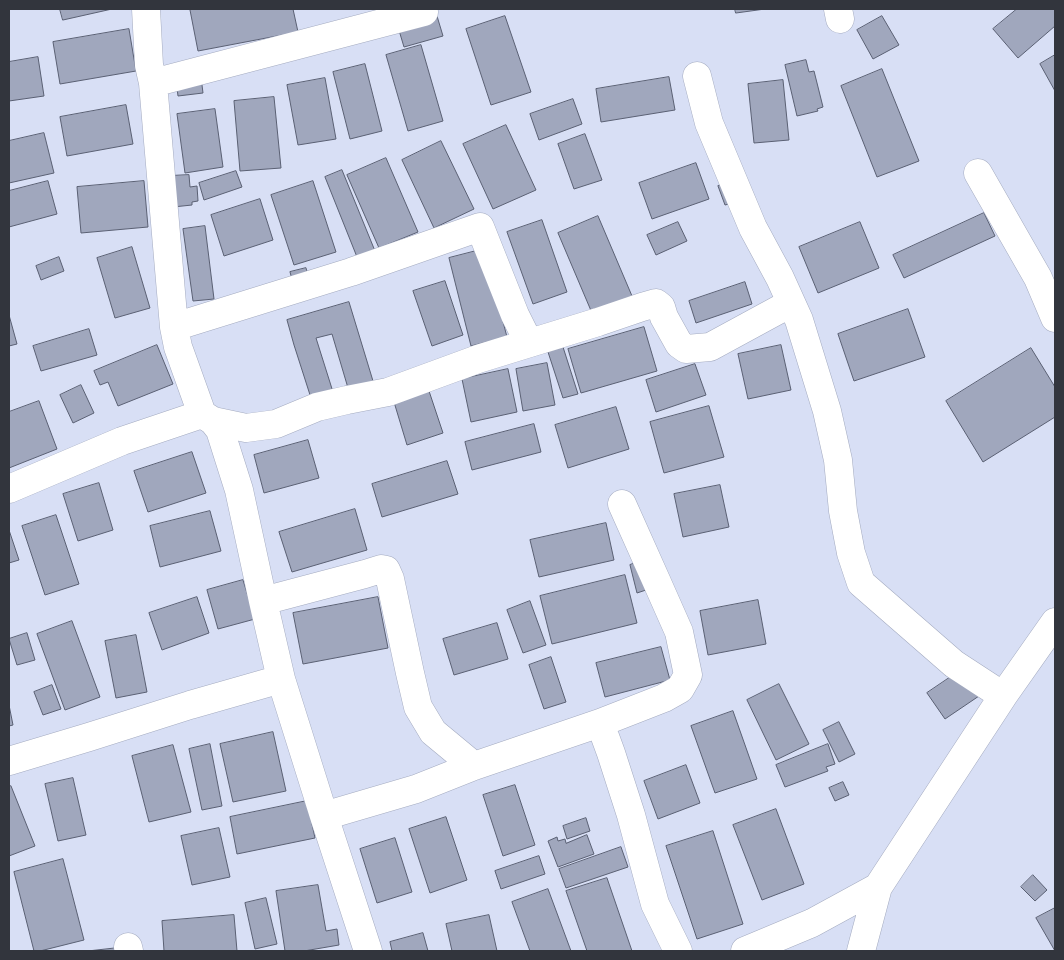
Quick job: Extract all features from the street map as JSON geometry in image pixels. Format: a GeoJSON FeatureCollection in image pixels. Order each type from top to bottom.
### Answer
{"type":"FeatureCollection","features":[{"type":"Feature","properties":{"kind":"street"},"geometry":{"type":"LineString","coordinates":[[146,9],[149,65],[153,83],[174,327],[178,347],[207,418],[220,430],[239,490],[281,679],[368,951]]}},
{"type":"Feature","properties":{"kind":"street"},"geometry":{"type":"LineString","coordinates":[[153,83],[424,12]]}},
{"type":"Feature","properties":{"kind":"street"},"geometry":{"type":"LineString","coordinates":[[696,76],[709,122],[753,228],[780,278],[799,320],[827,411],[838,460],[843,511],[851,553],[862,583],[954,664],[1003,696]]}},
{"type":"Feature","properties":{"kind":"street"},"geometry":{"type":"LineString","coordinates":[[978,173],[1038,278],[1055,318]]}},
{"type":"Feature","properties":{"kind":"street"},"geometry":{"type":"LineString","coordinates":[[174,327],[351,272],[480,227],[514,315],[529,343]]}},
{"type":"Feature","properties":{"kind":"street"},"geometry":{"type":"LineString","coordinates":[[9,489],[122,441],[207,418],[246,428],[276,424],[316,407],[388,392],[478,359],[642,307],[656,304],[661,307],[664,317],[679,344],[686,350],[710,347],[791,303]]}},
{"type":"Feature","properties":{"kind":"street"},"geometry":{"type":"LineString","coordinates":[[324,816],[416,789],[474,766],[600,723],[664,698],[680,689],[688,674],[679,632],[622,504]]}},
{"type":"Feature","properties":{"kind":"street"},"geometry":{"type":"LineString","coordinates":[[263,601],[381,569],[386,570],[390,579],[418,707],[433,732],[474,766]]}},
{"type":"Feature","properties":{"kind":"street"},"geometry":{"type":"LineString","coordinates":[[861,951],[878,887],[1003,696],[1053,632]]}},
{"type":"Feature","properties":{"kind":"street"},"geometry":{"type":"LineString","coordinates":[[9,761],[190,704],[281,679]]}},
{"type":"Feature","properties":{"kind":"street"},"geometry":{"type":"LineString","coordinates":[[600,723],[630,815],[655,904],[678,951]]}},
{"type":"Feature","properties":{"kind":"street"},"geometry":{"type":"LineString","coordinates":[[745,951],[812,923],[878,887]]}},
{"type":"Feature","properties":{"kind":"building"},"geometry":{"type":"Polygon","coordinates":[[[60,9],[112,9],[63,20],[60,9]]]}},
{"type":"Feature","properties":{"kind":"building"},"geometry":{"type":"Polygon","coordinates":[[[293,9],[298,32],[198,51],[190,10],[293,9]]]}},
{"type":"Feature","properties":{"kind":"building"},"geometry":{"type":"Polygon","coordinates":[[[735,9],[765,9],[736,13],[735,9]]]}},
{"type":"Feature","properties":{"kind":"building"},"geometry":{"type":"Polygon","coordinates":[[[1017,9],[1055,9],[1055,26],[1018,58],[993,29],[1017,9]]]}},
{"type":"Feature","properties":{"kind":"building"},"geometry":{"type":"Polygon","coordinates":[[[437,16],[443,36],[404,47],[398,27],[437,16]]]}},
{"type":"Feature","properties":{"kind":"building"},"geometry":{"type":"Polygon","coordinates":[[[505,16],[531,92],[491,105],[466,29],[505,16]]]}},
{"type":"Feature","properties":{"kind":"building"},"geometry":{"type":"Polygon","coordinates":[[[882,16],[899,45],[873,59],[857,30],[882,16]]]}},
{"type":"Feature","properties":{"kind":"building"},"geometry":{"type":"Polygon","coordinates":[[[129,29],[136,71],[60,84],[53,42],[129,29]]]}},
{"type":"Feature","properties":{"kind":"building"},"geometry":{"type":"Polygon","coordinates":[[[421,45],[443,121],[408,131],[386,55],[421,45]]]}},
{"type":"Feature","properties":{"kind":"building"},"geometry":{"type":"Polygon","coordinates":[[[1055,55],[1055,91],[1040,64],[1055,55]]]}},
{"type":"Feature","properties":{"kind":"building"},"geometry":{"type":"Polygon","coordinates":[[[38,57],[44,96],[9,101],[9,62],[38,57]]]}},
{"type":"Feature","properties":{"kind":"building"},"geometry":{"type":"Polygon","coordinates":[[[806,60],[809,72],[814,71],[823,107],[817,109],[818,111],[797,116],[785,65],[806,60]]]}},
{"type":"Feature","properties":{"kind":"building"},"geometry":{"type":"Polygon","coordinates":[[[365,64],[382,131],[350,139],[333,72],[365,64]]]}},
{"type":"Feature","properties":{"kind":"building"},"geometry":{"type":"Polygon","coordinates":[[[882,69],[919,161],[877,177],[841,86],[882,69]]]}},
{"type":"Feature","properties":{"kind":"building"},"geometry":{"type":"Polygon","coordinates":[[[201,77],[203,93],[178,96],[176,80],[201,77]]]}},
{"type":"Feature","properties":{"kind":"building"},"geometry":{"type":"Polygon","coordinates":[[[669,77],[675,110],[601,122],[596,89],[669,77]]]}},
{"type":"Feature","properties":{"kind":"building"},"geometry":{"type":"Polygon","coordinates":[[[325,78],[336,139],[298,145],[287,85],[325,78]]]}},
{"type":"Feature","properties":{"kind":"building"},"geometry":{"type":"Polygon","coordinates":[[[783,80],[789,140],[754,143],[748,84],[783,80]]]}},
{"type":"Feature","properties":{"kind":"building"},"geometry":{"type":"Polygon","coordinates":[[[274,97],[281,168],[240,171],[234,101],[274,97]]]}},
{"type":"Feature","properties":{"kind":"building"},"geometry":{"type":"Polygon","coordinates":[[[573,99],[582,124],[539,140],[530,114],[573,99]]]}},
{"type":"Feature","properties":{"kind":"building"},"geometry":{"type":"Polygon","coordinates":[[[126,105],[133,144],[67,156],[60,117],[126,105]]]}},
{"type":"Feature","properties":{"kind":"building"},"geometry":{"type":"Polygon","coordinates":[[[215,109],[223,167],[185,173],[177,114],[215,109]]]}},
{"type":"Feature","properties":{"kind":"building"},"geometry":{"type":"Polygon","coordinates":[[[506,125],[536,190],[493,209],[463,144],[506,125]]]}},
{"type":"Feature","properties":{"kind":"building"},"geometry":{"type":"Polygon","coordinates":[[[44,133],[54,173],[9,183],[9,141],[44,133]]]}},
{"type":"Feature","properties":{"kind":"building"},"geometry":{"type":"Polygon","coordinates":[[[585,134],[602,180],[574,189],[558,144],[585,134]]]}},
{"type":"Feature","properties":{"kind":"building"},"geometry":{"type":"Polygon","coordinates":[[[441,141],[474,209],[434,228],[402,160],[441,141]]]}},
{"type":"Feature","properties":{"kind":"building"},"geometry":{"type":"Polygon","coordinates":[[[386,158],[418,232],[379,248],[347,175],[386,158]]]}},
{"type":"Feature","properties":{"kind":"building"},"geometry":{"type":"Polygon","coordinates":[[[696,163],[709,199],[652,219],[639,183],[696,163]]]}},
{"type":"Feature","properties":{"kind":"building"},"geometry":{"type":"Polygon","coordinates":[[[342,170],[375,251],[357,257],[325,177],[342,170]]]}},
{"type":"Feature","properties":{"kind":"building"},"geometry":{"type":"Polygon","coordinates":[[[236,171],[242,187],[204,200],[199,183],[236,171]]]}},
{"type":"Feature","properties":{"kind":"building"},"geometry":{"type":"Polygon","coordinates":[[[189,175],[190,187],[197,186],[198,201],[192,202],[192,205],[173,207],[170,176],[189,175]]]}},
{"type":"Feature","properties":{"kind":"building"},"geometry":{"type":"Polygon","coordinates":[[[48,181],[57,214],[9,227],[9,191],[48,181]]]}},
{"type":"Feature","properties":{"kind":"building"},"geometry":{"type":"Polygon","coordinates":[[[144,181],[148,227],[81,233],[77,187],[144,181]]]}},
{"type":"Feature","properties":{"kind":"building"},"geometry":{"type":"Polygon","coordinates":[[[313,181],[336,252],[294,265],[271,195],[313,181]]]}},
{"type":"Feature","properties":{"kind":"building"},"geometry":{"type":"Polygon","coordinates":[[[730,182],[736,202],[725,205],[718,186],[730,182]]]}},
{"type":"Feature","properties":{"kind":"building"},"geometry":{"type":"Polygon","coordinates":[[[260,199],[273,240],[224,256],[211,215],[260,199]]]}},
{"type":"Feature","properties":{"kind":"building"},"geometry":{"type":"Polygon","coordinates":[[[984,213],[995,236],[904,278],[893,255],[984,213]]]}},
{"type":"Feature","properties":{"kind":"building"},"geometry":{"type":"Polygon","coordinates":[[[598,216],[632,296],[592,313],[558,233],[598,216]]]}},
{"type":"Feature","properties":{"kind":"building"},"geometry":{"type":"Polygon","coordinates":[[[542,220],[567,292],[533,304],[507,232],[542,220]]]}},
{"type":"Feature","properties":{"kind":"building"},"geometry":{"type":"Polygon","coordinates":[[[678,222],[687,241],[656,255],[647,235],[678,222]]]}},
{"type":"Feature","properties":{"kind":"building"},"geometry":{"type":"Polygon","coordinates":[[[860,222],[879,268],[818,293],[799,247],[860,222]]]}},
{"type":"Feature","properties":{"kind":"building"},"geometry":{"type":"Polygon","coordinates":[[[205,226],[214,299],[193,301],[183,229],[205,226]]]}},
{"type":"Feature","properties":{"kind":"building"},"geometry":{"type":"Polygon","coordinates":[[[132,247],[150,308],[115,318],[97,258],[132,247]]]}},
{"type":"Feature","properties":{"kind":"building"},"geometry":{"type":"Polygon","coordinates":[[[484,249],[507,337],[471,346],[449,258],[484,249]]]}},
{"type":"Feature","properties":{"kind":"building"},"geometry":{"type":"Polygon","coordinates":[[[59,257],[64,271],[41,280],[36,266],[59,257]]]}},
{"type":"Feature","properties":{"kind":"building"},"geometry":{"type":"Polygon","coordinates":[[[306,268],[309,279],[293,283],[290,272],[306,268]]]}},
{"type":"Feature","properties":{"kind":"building"},"geometry":{"type":"Polygon","coordinates":[[[445,281],[463,335],[432,346],[413,291],[445,281]]]}},
{"type":"Feature","properties":{"kind":"building"},"geometry":{"type":"Polygon","coordinates":[[[745,282],[752,304],[696,323],[689,301],[745,282]]]}},
{"type":"Feature","properties":{"kind":"building"},"geometry":{"type":"Polygon","coordinates":[[[349,302],[373,381],[348,388],[332,334],[316,338],[333,392],[311,398],[287,320],[349,302]]]}},
{"type":"Feature","properties":{"kind":"building"},"geometry":{"type":"Polygon","coordinates":[[[908,309],[925,357],[854,381],[838,334],[908,309]]]}},
{"type":"Feature","properties":{"kind":"building"},"geometry":{"type":"Polygon","coordinates":[[[9,315],[17,344],[9,346],[9,315]]]}},
{"type":"Feature","properties":{"kind":"building"},"geometry":{"type":"Polygon","coordinates":[[[644,327],[657,371],[581,393],[568,349],[644,327]]]}},
{"type":"Feature","properties":{"kind":"building"},"geometry":{"type":"Polygon","coordinates":[[[89,329],[97,355],[41,371],[33,346],[89,329]]]}},
{"type":"Feature","properties":{"kind":"building"},"geometry":{"type":"Polygon","coordinates":[[[157,345],[173,384],[118,406],[108,382],[100,385],[94,371],[157,345]]]}},
{"type":"Feature","properties":{"kind":"building"},"geometry":{"type":"Polygon","coordinates":[[[781,345],[791,390],[748,399],[738,354],[781,345]]]}},
{"type":"Feature","properties":{"kind":"building"},"geometry":{"type":"Polygon","coordinates":[[[563,347],[578,394],[563,398],[548,352],[563,347]]]}},
{"type":"Feature","properties":{"kind":"building"},"geometry":{"type":"Polygon","coordinates":[[[1031,348],[1055,387],[1055,417],[983,462],[946,401],[1031,348]]]}},
{"type":"Feature","properties":{"kind":"building"},"geometry":{"type":"Polygon","coordinates":[[[547,363],[555,405],[523,411],[516,369],[547,363]]]}},
{"type":"Feature","properties":{"kind":"building"},"geometry":{"type":"Polygon","coordinates":[[[695,364],[706,395],[656,412],[646,380],[695,364]]]}},
{"type":"Feature","properties":{"kind":"building"},"geometry":{"type":"Polygon","coordinates":[[[508,369],[517,412],[471,422],[462,379],[508,369]]]}},
{"type":"Feature","properties":{"kind":"building"},"geometry":{"type":"Polygon","coordinates":[[[81,385],[94,413],[73,423],[60,395],[81,385]]]}},
{"type":"Feature","properties":{"kind":"building"},"geometry":{"type":"Polygon","coordinates":[[[429,391],[443,433],[407,445],[394,402],[429,391]]]}},
{"type":"Feature","properties":{"kind":"building"},"geometry":{"type":"Polygon","coordinates":[[[39,401],[57,449],[9,468],[9,412],[39,401]]]}},
{"type":"Feature","properties":{"kind":"building"},"geometry":{"type":"Polygon","coordinates":[[[709,406],[724,457],[664,473],[650,422],[709,406]]]}},
{"type":"Feature","properties":{"kind":"building"},"geometry":{"type":"Polygon","coordinates":[[[616,407],[629,449],[568,468],[555,425],[616,407]]]}},
{"type":"Feature","properties":{"kind":"building"},"geometry":{"type":"Polygon","coordinates":[[[534,424],[541,452],[472,470],[465,442],[534,424]]]}},
{"type":"Feature","properties":{"kind":"building"},"geometry":{"type":"Polygon","coordinates":[[[308,440],[319,478],[264,493],[254,455],[308,440]]]}},
{"type":"Feature","properties":{"kind":"building"},"geometry":{"type":"Polygon","coordinates":[[[192,452],[206,493],[148,512],[134,471],[192,452]]]}},
{"type":"Feature","properties":{"kind":"building"},"geometry":{"type":"Polygon","coordinates":[[[447,461],[458,494],[382,517],[372,484],[447,461]]]}},
{"type":"Feature","properties":{"kind":"building"},"geometry":{"type":"Polygon","coordinates":[[[99,483],[113,530],[78,541],[63,494],[99,483]]]}},
{"type":"Feature","properties":{"kind":"building"},"geometry":{"type":"Polygon","coordinates":[[[720,485],[729,527],[683,537],[674,494],[720,485]]]}},
{"type":"Feature","properties":{"kind":"building"},"geometry":{"type":"Polygon","coordinates":[[[355,509],[367,550],[292,572],[279,532],[355,509]]]}},
{"type":"Feature","properties":{"kind":"building"},"geometry":{"type":"Polygon","coordinates":[[[210,511],[221,551],[160,567],[150,526],[210,511]]]}},
{"type":"Feature","properties":{"kind":"building"},"geometry":{"type":"Polygon","coordinates":[[[56,515],[79,584],[45,595],[22,526],[56,515]]]}},
{"type":"Feature","properties":{"kind":"building"},"geometry":{"type":"Polygon","coordinates":[[[606,523],[614,560],[539,577],[530,540],[606,523]]]}},
{"type":"Feature","properties":{"kind":"building"},"geometry":{"type":"Polygon","coordinates":[[[9,530],[19,560],[9,563],[9,530]]]}},
{"type":"Feature","properties":{"kind":"building"},"geometry":{"type":"Polygon","coordinates":[[[641,561],[649,589],[637,593],[630,565],[641,561]]]}},
{"type":"Feature","properties":{"kind":"building"},"geometry":{"type":"Polygon","coordinates":[[[625,575],[637,623],[552,644],[540,596],[625,575]]]}},
{"type":"Feature","properties":{"kind":"building"},"geometry":{"type":"Polygon","coordinates":[[[243,580],[255,619],[218,629],[207,590],[243,580]]]}},
{"type":"Feature","properties":{"kind":"building"},"geometry":{"type":"Polygon","coordinates":[[[197,597],[209,633],[162,650],[149,613],[197,597]]]}},
{"type":"Feature","properties":{"kind":"building"},"geometry":{"type":"Polygon","coordinates":[[[378,597],[388,648],[303,664],[293,613],[378,597]]]}},
{"type":"Feature","properties":{"kind":"building"},"geometry":{"type":"Polygon","coordinates":[[[758,600],[766,644],[708,655],[700,611],[758,600]]]}},
{"type":"Feature","properties":{"kind":"building"},"geometry":{"type":"Polygon","coordinates":[[[530,601],[546,645],[523,653],[507,610],[530,601]]]}},
{"type":"Feature","properties":{"kind":"building"},"geometry":{"type":"Polygon","coordinates":[[[72,621],[100,697],[65,710],[37,634],[72,621]]]}},
{"type":"Feature","properties":{"kind":"building"},"geometry":{"type":"Polygon","coordinates":[[[497,623],[508,659],[454,675],[443,639],[497,623]]]}},
{"type":"Feature","properties":{"kind":"building"},"geometry":{"type":"Polygon","coordinates":[[[27,633],[35,660],[17,665],[9,639],[27,633]]]}},
{"type":"Feature","properties":{"kind":"building"},"geometry":{"type":"Polygon","coordinates":[[[136,635],[147,692],[116,698],[105,641],[136,635]]]}},
{"type":"Feature","properties":{"kind":"building"},"geometry":{"type":"Polygon","coordinates":[[[661,647],[670,680],[605,697],[596,663],[661,647]]]}},
{"type":"Feature","properties":{"kind":"building"},"geometry":{"type":"Polygon","coordinates":[[[551,657],[566,702],[544,709],[529,665],[551,657]]]}},
{"type":"Feature","properties":{"kind":"building"},"geometry":{"type":"Polygon","coordinates":[[[961,670],[979,696],[945,719],[927,693],[961,670]]]}},
{"type":"Feature","properties":{"kind":"building"},"geometry":{"type":"Polygon","coordinates":[[[779,684],[809,744],[776,760],[747,700],[779,684]]]}},
{"type":"Feature","properties":{"kind":"building"},"geometry":{"type":"Polygon","coordinates":[[[52,685],[61,709],[43,715],[34,692],[52,685]]]}},
{"type":"Feature","properties":{"kind":"building"},"geometry":{"type":"Polygon","coordinates":[[[9,705],[13,725],[9,726],[9,705]]]}},
{"type":"Feature","properties":{"kind":"building"},"geometry":{"type":"Polygon","coordinates":[[[733,711],[757,779],[715,793],[691,726],[733,711]]]}},
{"type":"Feature","properties":{"kind":"building"},"geometry":{"type":"Polygon","coordinates":[[[839,722],[855,754],[839,762],[823,730],[839,722]]]}},
{"type":"Feature","properties":{"kind":"building"},"geometry":{"type":"Polygon","coordinates":[[[273,732],[286,791],[233,802],[220,744],[273,732]]]}},
{"type":"Feature","properties":{"kind":"building"},"geometry":{"type":"Polygon","coordinates":[[[210,744],[222,806],[202,810],[189,749],[210,744]]]}},
{"type":"Feature","properties":{"kind":"building"},"geometry":{"type":"Polygon","coordinates":[[[828,744],[835,764],[826,767],[828,771],[785,787],[776,765],[828,744]]]}},
{"type":"Feature","properties":{"kind":"building"},"geometry":{"type":"Polygon","coordinates":[[[173,745],[191,812],[149,822],[132,756],[173,745]]]}},
{"type":"Feature","properties":{"kind":"building"},"geometry":{"type":"Polygon","coordinates":[[[686,765],[700,803],[658,819],[644,781],[686,765]]]}},
{"type":"Feature","properties":{"kind":"building"},"geometry":{"type":"Polygon","coordinates":[[[73,778],[86,835],[58,841],[45,784],[73,778]]]}},
{"type":"Feature","properties":{"kind":"building"},"geometry":{"type":"Polygon","coordinates":[[[843,782],[849,795],[835,801],[829,788],[843,782]]]}},
{"type":"Feature","properties":{"kind":"building"},"geometry":{"type":"Polygon","coordinates":[[[515,785],[535,845],[503,856],[483,795],[515,785]]]}},
{"type":"Feature","properties":{"kind":"building"},"geometry":{"type":"Polygon","coordinates":[[[11,786],[35,846],[9,856],[9,787],[11,786]]]}},
{"type":"Feature","properties":{"kind":"building"},"geometry":{"type":"Polygon","coordinates":[[[307,801],[315,838],[237,854],[230,817],[307,801]]]}},
{"type":"Feature","properties":{"kind":"building"},"geometry":{"type":"Polygon","coordinates":[[[776,809],[804,884],[762,900],[733,825],[776,809]]]}},
{"type":"Feature","properties":{"kind":"building"},"geometry":{"type":"Polygon","coordinates":[[[446,817],[467,880],[430,893],[409,829],[446,817]]]}},
{"type":"Feature","properties":{"kind":"building"},"geometry":{"type":"Polygon","coordinates":[[[586,818],[590,831],[567,839],[563,826],[586,818]]]}},
{"type":"Feature","properties":{"kind":"building"},"geometry":{"type":"Polygon","coordinates":[[[219,828],[230,877],[192,885],[181,836],[219,828]]]}},
{"type":"Feature","properties":{"kind":"building"},"geometry":{"type":"Polygon","coordinates":[[[713,831],[743,924],[697,939],[666,846],[713,831]]]}},
{"type":"Feature","properties":{"kind":"building"},"geometry":{"type":"Polygon","coordinates":[[[587,835],[594,854],[558,867],[548,841],[557,837],[558,841],[565,839],[566,843],[587,835]]]}},
{"type":"Feature","properties":{"kind":"building"},"geometry":{"type":"Polygon","coordinates":[[[395,838],[412,892],[377,903],[360,849],[395,838]]]}},
{"type":"Feature","properties":{"kind":"building"},"geometry":{"type":"Polygon","coordinates":[[[621,847],[628,867],[566,888],[559,869],[621,847]]]}},
{"type":"Feature","properties":{"kind":"building"},"geometry":{"type":"Polygon","coordinates":[[[539,856],[545,874],[501,889],[495,871],[539,856]]]}},
{"type":"Feature","properties":{"kind":"building"},"geometry":{"type":"Polygon","coordinates":[[[63,859],[84,940],[34,951],[14,872],[63,859]]]}},
{"type":"Feature","properties":{"kind":"building"},"geometry":{"type":"Polygon","coordinates":[[[1033,875],[1047,890],[1035,901],[1021,887],[1033,875]]]}},
{"type":"Feature","properties":{"kind":"building"},"geometry":{"type":"Polygon","coordinates":[[[607,878],[632,951],[587,951],[566,891],[607,878]]]}},
{"type":"Feature","properties":{"kind":"building"},"geometry":{"type":"Polygon","coordinates":[[[318,885],[326,931],[337,929],[339,945],[304,951],[285,951],[276,891],[318,885]]]}},
{"type":"Feature","properties":{"kind":"building"},"geometry":{"type":"Polygon","coordinates":[[[548,889],[571,951],[530,951],[512,902],[548,889]]]}},
{"type":"Feature","properties":{"kind":"building"},"geometry":{"type":"Polygon","coordinates":[[[266,898],[277,944],[255,949],[245,903],[266,898]]]}},
{"type":"Feature","properties":{"kind":"building"},"geometry":{"type":"Polygon","coordinates":[[[1055,908],[1055,951],[1036,918],[1055,908]]]}},
{"type":"Feature","properties":{"kind":"building"},"geometry":{"type":"Polygon","coordinates":[[[234,915],[237,951],[164,951],[162,921],[234,915]]]}},
{"type":"Feature","properties":{"kind":"building"},"geometry":{"type":"Polygon","coordinates":[[[489,915],[497,951],[452,951],[446,924],[489,915]]]}},
{"type":"Feature","properties":{"kind":"building"},"geometry":{"type":"Polygon","coordinates":[[[423,933],[428,951],[392,951],[390,942],[423,933]]]}},
{"type":"Feature","properties":{"kind":"building"},"geometry":{"type":"Polygon","coordinates":[[[118,948],[119,951],[88,951],[118,948]]]}}]}
